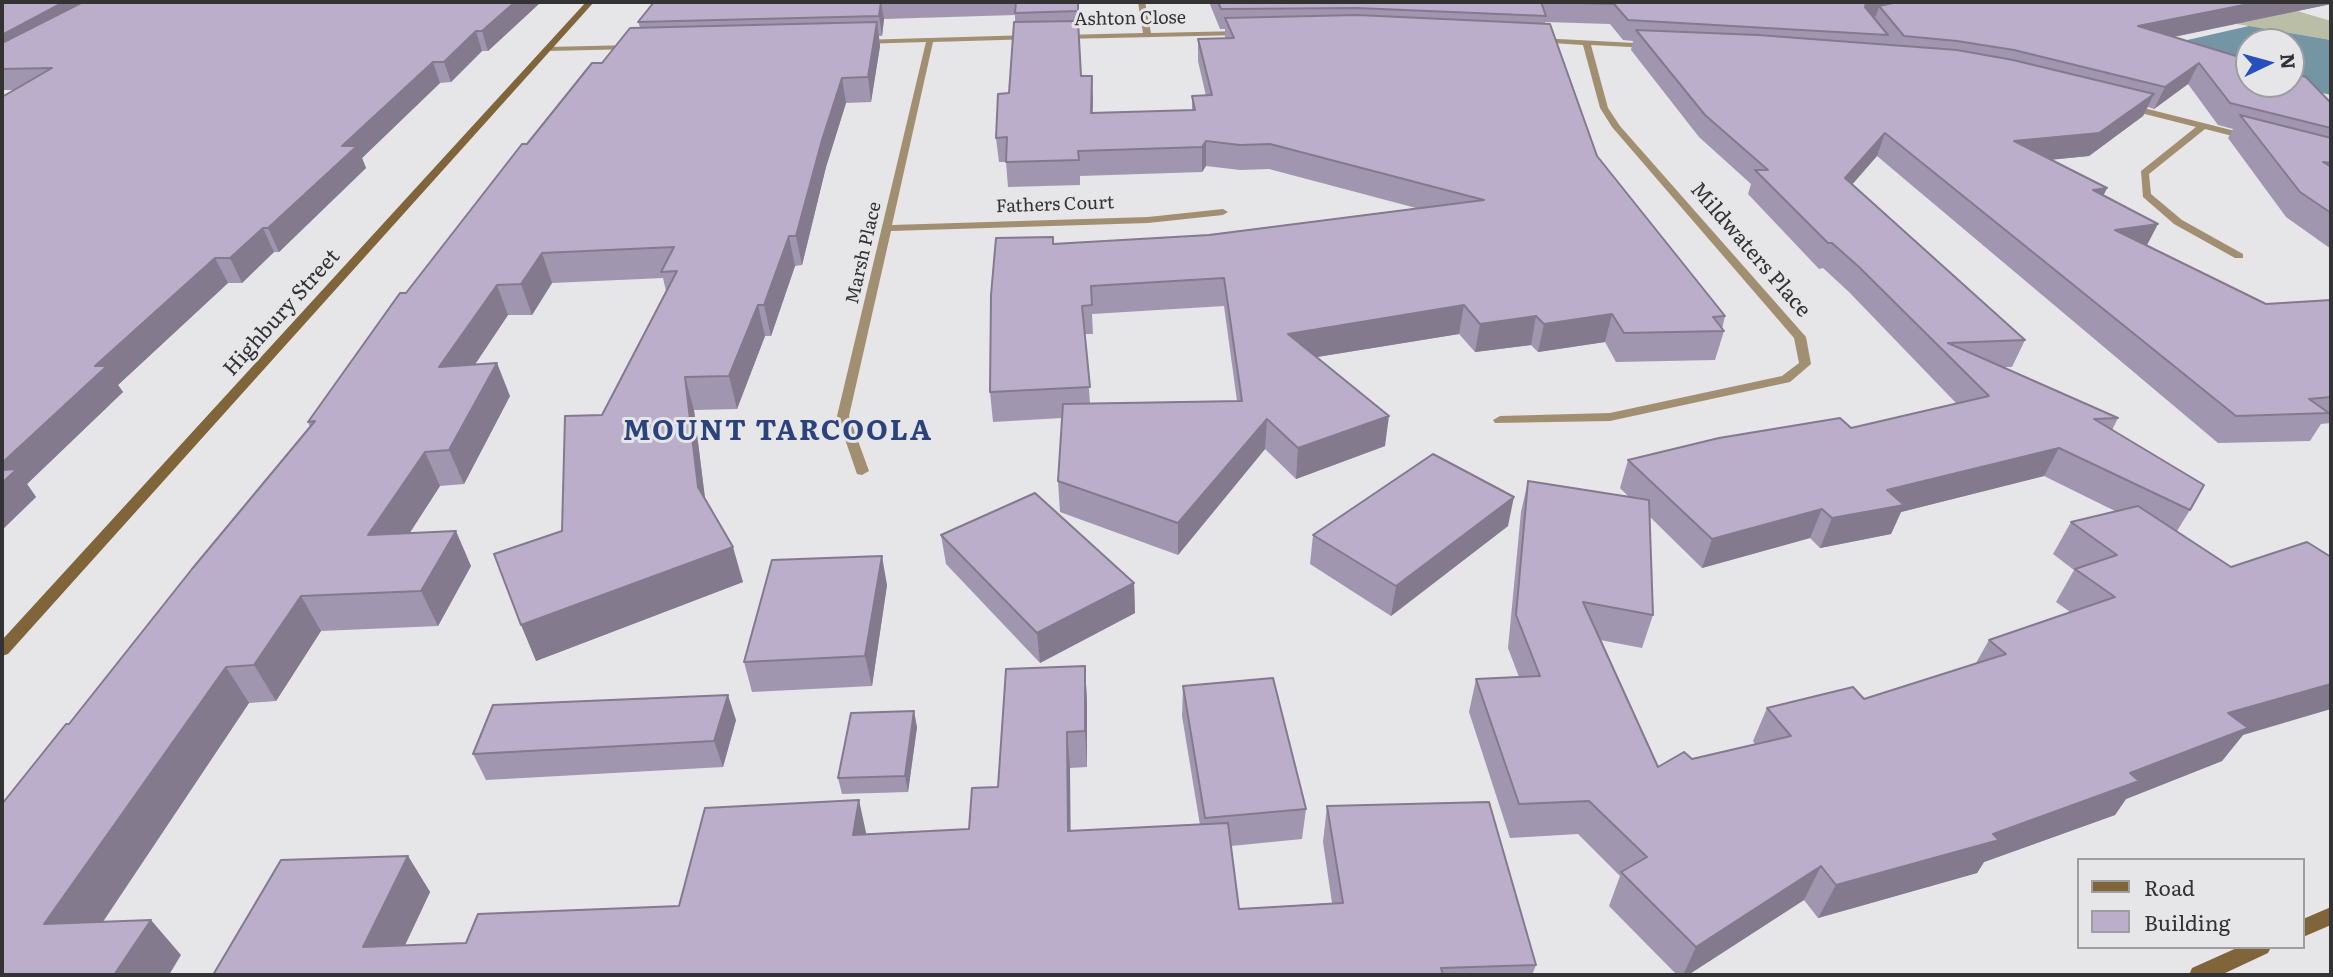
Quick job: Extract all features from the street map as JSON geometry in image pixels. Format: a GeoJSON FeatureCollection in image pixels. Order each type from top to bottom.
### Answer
{"type":"FeatureCollection","features":[{"type":"Feature","properties":{"kind":"street","name":"Highbury Street"},"geometry":{"type":"LineString","coordinates":[[2,650],[590,2]]}},
{"type":"Feature","properties":{"kind":"street"},"geometry":{"type":"LineString","coordinates":[[1141,2],[1147,34]]}},
{"type":"Feature","properties":{"kind":"street","name":"Ashton Close"},"geometry":{"type":"LineString","coordinates":[[1052,37],[1258,33]]}},
{"type":"Feature","properties":{"kind":"street"},"geometry":{"type":"LineString","coordinates":[[848,42],[1039,37]]}},
{"type":"Feature","properties":{"kind":"street","name":"Marsh Place"},"geometry":{"type":"LineString","coordinates":[[862,471],[843,416],[930,40]]}},
{"type":"Feature","properties":{"kind":"street"},"geometry":{"type":"LineString","coordinates":[[1532,40],[1656,46]]}},
{"type":"Feature","properties":{"kind":"street","name":"Mildwaters Place"},"geometry":{"type":"LineString","coordinates":[[1500,420],[1610,417],[1786,379],[1805,364],[1800,337],[1616,127],[1604,108],[1586,42]]}},
{"type":"Feature","properties":{"kind":"street"},"geometry":{"type":"LineString","coordinates":[[547,49],[643,47]]}},
{"type":"Feature","properties":{"kind":"street"},"geometry":{"type":"LineString","coordinates":[[2124,106],[2254,139]]}},
{"type":"Feature","properties":{"kind":"street"},"geometry":{"type":"LineString","coordinates":[[2203,126],[2144,173],[2146,195],[2178,222],[2239,256]]}},
{"type":"Feature","properties":{"kind":"street","name":"Fathers Court"},"geometry":{"type":"LineString","coordinates":[[888,228],[1148,220],[1223,212]]}},
{"type":"Feature","properties":{"kind":"street"},"geometry":{"type":"LineString","coordinates":[[2305,927],[2331,916]]}},
{"type":"Feature","properties":{"kind":"street"},"geometry":{"type":"LineString","coordinates":[[2199,975],[2257,949]]}},
{"type":"Feature","properties":{"kind":"green space"},"geometry":{"type":"Polygon","coordinates":[[[2267,2],[2331,21],[2331,40],[2305,36],[2305,28],[2260,28],[2119,4],[2267,2]]]}},
{"type":"Feature","properties":{"kind":"water"},"geometry":{"type":"Polygon","coordinates":[[[2235,29],[2235,73],[2139,51],[2235,29]]]}},
{"type":"Feature","properties":{"kind":"water"},"geometry":{"type":"Polygon","coordinates":[[[2305,36],[2331,40],[2331,95],[2305,89],[2305,36]]]}},
{"type":"Feature","properties":{"kind":"building"},"geometry":{"type":"Polygon","coordinates":[[[2,2],[64,2],[2,35],[2,2]]]}},
{"type":"Feature","properties":{"kind":"building"},"geometry":{"type":"Polygon","coordinates":[[[83,2],[515,2],[482,31],[476,31],[444,62],[433,62],[342,146],[357,146],[268,228],[263,228],[230,258],[215,258],[95,366],[107,366],[2,463],[2,97],[52,68],[2,69],[2,43],[83,2]]]}},
{"type":"Feature","properties":{"kind":"building"},"geometry":{"type":"Polygon","coordinates":[[[654,2],[881,2],[879,16],[638,22],[654,2]]]}},
{"type":"Feature","properties":{"kind":"building"},"geometry":{"type":"Polygon","coordinates":[[[1016,2],[1078,2],[1078,11],[1015,13],[1016,2]]]}},
{"type":"Feature","properties":{"kind":"building"},"geometry":{"type":"Polygon","coordinates":[[[1218,2],[1541,2],[1546,16],[1357,8],[1221,9],[1218,2]]]}},
{"type":"Feature","properties":{"kind":"building"},"geometry":{"type":"Polygon","coordinates":[[[1541,2],[1869,2],[1865,7],[1888,35],[1628,20],[1614,4],[1541,2]]]}},
{"type":"Feature","properties":{"kind":"building"},"geometry":{"type":"Polygon","coordinates":[[[1897,2],[2259,2],[2138,26],[2235,56],[2235,98],[2305,98],[2306,77],[2331,103],[2331,128],[2230,103],[2199,63],[2165,87],[2014,50],[1904,36],[1879,6],[1897,2]]]}},
{"type":"Feature","properties":{"kind":"building"},"geometry":{"type":"Polygon","coordinates":[[[1357,15],[1550,24],[1597,156],[1725,316],[1713,317],[1724,331],[1624,333],[1612,314],[1544,324],[1536,316],[1480,324],[1464,305],[1288,334],[1389,416],[1298,448],[1267,419],[1178,523],[1058,481],[1063,404],[1242,401],[1224,278],[1091,286],[1092,305],[1082,306],[1090,387],[990,392],[991,295],[996,238],[1053,237],[1053,244],[1209,235],[1484,200],[1270,144],[1240,145],[1206,141],[1202,147],[1078,151],[1079,160],[1006,162],[1007,137],[996,138],[998,94],[1009,93],[1014,22],[1078,21],[1081,76],[1092,76],[1091,113],[1195,110],[1192,96],[1212,95],[1198,39],[1234,38],[1225,18],[1357,15]]]}},
{"type":"Feature","properties":{"kind":"building"},"geometry":{"type":"Polygon","coordinates":[[[877,22],[868,77],[842,78],[796,236],[789,236],[764,305],[758,305],[729,376],[685,377],[698,487],[733,547],[521,625],[494,554],[562,531],[565,416],[602,415],[677,271],[661,272],[674,247],[542,253],[521,284],[497,285],[439,367],[497,363],[449,450],[425,452],[368,535],[456,531],[421,591],[301,596],[254,665],[226,667],[44,924],[151,920],[114,975],[2,975],[2,804],[315,421],[308,422],[400,293],[406,293],[522,144],[527,144],[592,63],[602,63],[630,28],[877,22]]]}},
{"type":"Feature","properties":{"kind":"building"},"geometry":{"type":"Polygon","coordinates":[[[1636,30],[1758,35],[1957,50],[2013,60],[2154,94],[2099,133],[2014,141],[2107,188],[2093,190],[2158,224],[2115,230],[2266,304],[2331,300],[2331,397],[2309,399],[2329,413],[2236,416],[1885,133],[1845,178],[2025,340],[1948,343],[2118,418],[2094,419],[2204,485],[2190,510],[2059,448],[1887,490],[1904,505],[1832,518],[1822,509],[1712,539],[1628,460],[1719,438],[1840,418],[1851,428],[1989,396],[1859,267],[1832,243],[1828,243],[1755,170],[1768,170],[1705,115],[1636,30]]]}},
{"type":"Feature","properties":{"kind":"building"},"geometry":{"type":"Polygon","coordinates":[[[2240,115],[2331,138],[2331,163],[2323,162],[2331,167],[2331,213],[2300,192],[2240,115]]]}},
{"type":"Feature","properties":{"kind":"building"},"geometry":{"type":"Polygon","coordinates":[[[1433,454],[1514,497],[1396,586],[1313,535],[1433,454]]]}},
{"type":"Feature","properties":{"kind":"building"},"geometry":{"type":"Polygon","coordinates":[[[17,469],[2,483],[2,470],[17,469]]]}},
{"type":"Feature","properties":{"kind":"building"},"geometry":{"type":"Polygon","coordinates":[[[1528,481],[1649,500],[1653,615],[1583,602],[1658,767],[1684,752],[1692,759],[1791,736],[1767,708],[1853,687],[1864,699],[2006,654],[1989,640],[2115,597],[2075,569],[2117,555],[2071,522],[2138,506],[2231,567],[2307,542],[2331,557],[2331,684],[2228,713],[2248,728],[2130,773],[2139,781],[1993,834],[1999,840],[1836,885],[1821,866],[1696,947],[1621,872],[1647,857],[1589,801],[1519,804],[1476,679],[1540,676],[1516,615],[1528,481]]]}},
{"type":"Feature","properties":{"kind":"building"},"geometry":{"type":"Polygon","coordinates":[[[1035,493],[1134,583],[1037,633],[941,535],[1035,493]]]}},
{"type":"Feature","properties":{"kind":"building"},"geometry":{"type":"Polygon","coordinates":[[[882,556],[865,656],[744,662],[772,560],[882,556]]]}},
{"type":"Feature","properties":{"kind":"building"},"geometry":{"type":"Polygon","coordinates":[[[1085,666],[1085,731],[1067,732],[1068,831],[1228,823],[1239,909],[1343,903],[1327,806],[1489,802],[1536,965],[1441,968],[1443,975],[213,975],[281,860],[408,856],[363,947],[466,943],[478,914],[679,906],[705,808],[859,800],[853,835],[969,829],[972,788],[998,787],[1006,669],[1085,666]]]}},
{"type":"Feature","properties":{"kind":"building"},"geometry":{"type":"Polygon","coordinates":[[[1273,678],[1306,809],[1205,818],[1183,686],[1273,678]]]}},
{"type":"Feature","properties":{"kind":"building"},"geometry":{"type":"Polygon","coordinates":[[[728,695],[714,741],[473,754],[493,705],[728,695]]]}},
{"type":"Feature","properties":{"kind":"building"},"geometry":{"type":"Polygon","coordinates":[[[914,711],[905,776],[838,778],[851,713],[914,711]]]}},
{"type":"Feature","properties":{"kind":"district","name":"MOUNT TARCOOLA"},"geometry":{"type":"Point","coordinates":[778,432]}}]}
